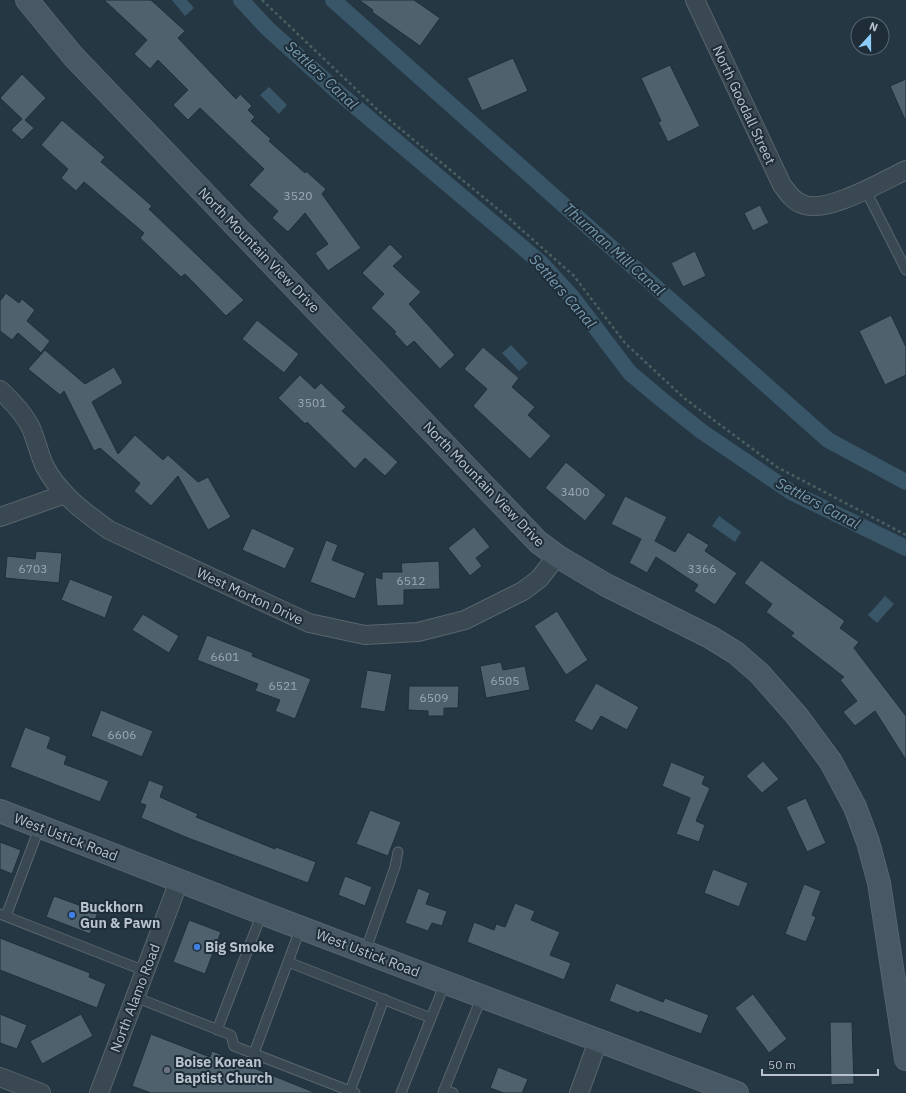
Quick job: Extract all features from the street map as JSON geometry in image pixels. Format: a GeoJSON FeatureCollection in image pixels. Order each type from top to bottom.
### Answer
{"type":"FeatureCollection","features":[{"type":"Feature","properties":{"kind":"street","name":"North Mountain View Drive"},"geometry":{"type":"LineString","coordinates":[[28,0],[37,14],[78,62],[538,542],[557,556],[606,585],[710,637],[736,653],[759,673],[798,716],[831,762],[855,807],[868,842],[880,890],[906,1059]]}},
{"type":"Feature","properties":{"kind":"street","name":"North Goodall Street"},"geometry":{"type":"LineString","coordinates":[[695,0],[782,185],[792,198],[802,204],[813,207],[830,205],[865,189]]}},
{"type":"Feature","properties":{"kind":"street"},"geometry":{"type":"LineString","coordinates":[[865,189],[906,170]]}},
{"type":"Feature","properties":{"kind":"street","name":"West Morton Drive"},"geometry":{"type":"LineString","coordinates":[[0,390],[16,404],[30,426],[45,466],[65,494],[86,514],[108,530],[309,624],[365,635],[418,632],[465,620],[523,592],[539,579],[557,556]]}},
{"type":"Feature","properties":{"kind":"street"},"geometry":{"type":"LineString","coordinates":[[0,517],[65,494]]}},
{"type":"Feature","properties":{"kind":"street","name":"West Ustick Road"},"geometry":{"type":"LineString","coordinates":[[0,811],[262,913],[737,1093]]}},
{"type":"Feature","properties":{"kind":"street","name":"North Alamo Road"},"geometry":{"type":"LineString","coordinates":[[99,1093],[179,881]]}},
{"type":"Feature","properties":{"kind":"street"},"geometry":{"type":"LineString","coordinates":[[579,1093],[598,1041]]}},
{"type":"Feature","properties":{"kind":"street"},"geometry":{"type":"LineString","coordinates":[[0,1077],[41,1093]]}},
{"type":"Feature","properties":{"kind":"lane"},"geometry":{"type":"LineString","coordinates":[[865,189],[906,270]]}},
{"type":"Feature","properties":{"kind":"lane"},"geometry":{"type":"LineString","coordinates":[[40,826],[3,915],[145,971]]}},
{"type":"Feature","properties":{"kind":"lane"},"geometry":{"type":"LineString","coordinates":[[365,952],[395,867],[398,852]]}},
{"type":"Feature","properties":{"kind":"lane"},"geometry":{"type":"LineString","coordinates":[[217,1030],[262,913]]}},
{"type":"Feature","properties":{"kind":"lane"},"geometry":{"type":"LineString","coordinates":[[254,1053],[301,927]]}},
{"type":"Feature","properties":{"kind":"lane"},"geometry":{"type":"LineString","coordinates":[[288,962],[431,1018]]}},
{"type":"Feature","properties":{"kind":"lane"},"geometry":{"type":"LineString","coordinates":[[402,1093],[445,982]]}},
{"type":"Feature","properties":{"kind":"lane"},"geometry":{"type":"LineString","coordinates":[[447,1092],[482,996]]}},
{"type":"Feature","properties":{"kind":"lane"},"geometry":{"type":"LineString","coordinates":[[135,997],[231,1035],[234,1046],[353,1092],[384,999]]}},
{"type":"Feature","properties":{"kind":"path"},"geometry":{"type":"LineString","coordinates":[[262,0],[381,113],[505,215],[574,276],[625,343],[684,398],[777,467],[906,535]]}},
{"type":"Feature","properties":{"kind":"water"},"geometry":{"type":"Polygon","coordinates":[[[172,0],[187,0],[194,8],[185,16],[172,0]]]}},
{"type":"Feature","properties":{"kind":"water"},"geometry":{"type":"Polygon","coordinates":[[[269,87],[287,105],[279,114],[260,95],[269,87]]]}},
{"type":"Feature","properties":{"kind":"water"},"geometry":{"type":"Polygon","coordinates":[[[511,345],[528,363],[519,371],[502,353],[511,345]]]}},
{"type":"Feature","properties":{"kind":"water"},"geometry":{"type":"Polygon","coordinates":[[[719,516],[741,532],[735,542],[712,526],[719,516]]]}},
{"type":"Feature","properties":{"kind":"water"},"geometry":{"type":"Polygon","coordinates":[[[885,596],[894,604],[877,623],[868,615],[885,596]]]}},
{"type":"Feature","properties":{"kind":"building"},"geometry":{"type":"Polygon","coordinates":[[[104,0],[151,0],[185,31],[178,38],[236,99],[240,94],[252,106],[248,110],[255,117],[251,121],[271,139],[269,141],[305,173],[306,171],[326,189],[322,194],[361,248],[328,271],[315,253],[328,244],[305,213],[288,232],[272,218],[278,211],[249,185],[264,169],[200,108],[188,120],[173,105],[188,90],[158,60],[150,69],[134,54],[147,40],[104,0]]]}},
{"type":"Feature","properties":{"kind":"building"},"geometry":{"type":"Polygon","coordinates":[[[359,0],[414,0],[440,18],[420,46],[372,12],[373,10],[359,0]]]}},
{"type":"Feature","properties":{"kind":"building"},"geometry":{"type":"Polygon","coordinates":[[[513,58],[528,91],[482,111],[467,78],[513,58]]]}},
{"type":"Feature","properties":{"kind":"building"},"geometry":{"type":"Polygon","coordinates":[[[670,65],[700,126],[668,142],[658,122],[661,121],[641,78],[670,65]]]}},
{"type":"Feature","properties":{"kind":"building"},"geometry":{"type":"Polygon","coordinates":[[[22,74],[46,98],[25,120],[34,128],[22,140],[11,130],[22,119],[0,98],[22,74]]]}},
{"type":"Feature","properties":{"kind":"building"},"geometry":{"type":"Polygon","coordinates":[[[906,79],[906,122],[890,86],[906,79]]]}},
{"type":"Feature","properties":{"kind":"building"},"geometry":{"type":"Polygon","coordinates":[[[62,120],[105,157],[101,162],[152,206],[149,209],[244,300],[226,316],[185,274],[181,277],[140,238],[144,233],[84,182],[76,191],[61,178],[68,169],[41,145],[62,120]]]}},
{"type":"Feature","properties":{"kind":"building"},"geometry":{"type":"Polygon","coordinates":[[[760,205],[769,223],[753,231],[744,213],[760,205]]]}},
{"type":"Feature","properties":{"kind":"building"},"geometry":{"type":"Polygon","coordinates":[[[390,244],[403,257],[393,266],[421,292],[409,304],[455,355],[440,369],[414,341],[407,347],[394,333],[396,332],[371,308],[384,294],[362,273],[390,244]]]}},
{"type":"Feature","properties":{"kind":"building"},"geometry":{"type":"Polygon","coordinates":[[[695,251],[706,276],[683,287],[671,263],[695,251]]]}},
{"type":"Feature","properties":{"kind":"building"},"geometry":{"type":"Polygon","coordinates":[[[6,293],[19,303],[22,299],[35,310],[27,321],[50,341],[41,353],[18,333],[12,340],[0,331],[0,301],[6,293]]]}},
{"type":"Feature","properties":{"kind":"building"},"geometry":{"type":"Polygon","coordinates":[[[891,315],[906,347],[906,375],[885,385],[859,331],[891,315]]]}},
{"type":"Feature","properties":{"kind":"building"},"geometry":{"type":"Polygon","coordinates":[[[257,320],[299,354],[284,373],[242,339],[257,320]]]}},
{"type":"Feature","properties":{"kind":"building"},"geometry":{"type":"Polygon","coordinates":[[[483,347],[519,378],[512,387],[535,407],[528,415],[551,436],[530,459],[473,406],[487,389],[464,369],[483,347]]]}},
{"type":"Feature","properties":{"kind":"building"},"geometry":{"type":"Polygon","coordinates":[[[45,350],[85,384],[114,367],[123,383],[92,402],[118,454],[135,435],[163,460],[168,455],[198,482],[208,477],[231,517],[208,530],[178,476],[151,506],[134,491],[140,483],[100,448],[94,451],[64,391],[60,395],[28,369],[45,350]]]}},
{"type":"Feature","properties":{"kind":"building"},"geometry":{"type":"Polygon","coordinates":[[[300,375],[315,389],[321,383],[346,407],[342,411],[398,462],[385,476],[365,458],[355,469],[307,422],[305,424],[278,398],[300,375]]]}},
{"type":"Feature","properties":{"kind":"building"},"geometry":{"type":"Polygon","coordinates":[[[566,462],[606,495],[585,521],[545,488],[566,462]]]}},
{"type":"Feature","properties":{"kind":"building"},"geometry":{"type":"Polygon","coordinates":[[[625,496],[667,517],[655,541],[675,552],[688,532],[709,545],[705,551],[737,573],[715,605],[694,591],[698,585],[656,557],[647,573],[629,563],[641,539],[611,524],[625,496]]]}},
{"type":"Feature","properties":{"kind":"building"},"geometry":{"type":"Polygon","coordinates":[[[474,527],[490,547],[476,558],[482,566],[470,576],[448,548],[474,527]]]}},
{"type":"Feature","properties":{"kind":"building"},"geometry":{"type":"Polygon","coordinates":[[[252,528],[295,548],[285,569],[242,550],[252,528]]]}},
{"type":"Feature","properties":{"kind":"building"},"geometry":{"type":"Polygon","coordinates":[[[326,540],[338,545],[332,560],[365,573],[355,599],[310,582],[326,540]]]}},
{"type":"Feature","properties":{"kind":"building"},"geometry":{"type":"Polygon","coordinates":[[[36,551],[62,553],[59,583],[5,578],[7,556],[35,559],[36,551]]]}},
{"type":"Feature","properties":{"kind":"building"},"geometry":{"type":"Polygon","coordinates":[[[761,560],[845,621],[840,628],[859,642],[854,648],[906,716],[906,760],[875,711],[855,726],[843,712],[857,701],[840,680],[844,677],[791,636],[794,633],[766,612],[772,604],[744,583],[761,560]]]}},
{"type":"Feature","properties":{"kind":"building"},"geometry":{"type":"Polygon","coordinates":[[[439,561],[440,589],[404,590],[404,605],[377,606],[375,577],[382,579],[382,572],[402,572],[401,563],[439,561]]]}},
{"type":"Feature","properties":{"kind":"building"},"geometry":{"type":"Polygon","coordinates":[[[70,579],[113,596],[105,618],[61,600],[70,579]]]}},
{"type":"Feature","properties":{"kind":"building"},"geometry":{"type":"Polygon","coordinates":[[[557,611],[588,660],[566,675],[534,626],[557,611]]]}},
{"type":"Feature","properties":{"kind":"building"},"geometry":{"type":"Polygon","coordinates":[[[143,614],[179,636],[169,653],[132,630],[143,614]]]}},
{"type":"Feature","properties":{"kind":"building"},"geometry":{"type":"Polygon","coordinates":[[[207,635],[253,653],[252,656],[311,679],[295,719],[275,711],[280,700],[255,691],[258,684],[197,660],[207,635]]]}},
{"type":"Feature","properties":{"kind":"building"},"geometry":{"type":"Polygon","coordinates":[[[501,662],[503,670],[525,666],[530,690],[486,698],[480,666],[501,662]]]}},
{"type":"Feature","properties":{"kind":"building"},"geometry":{"type":"Polygon","coordinates":[[[367,670],[392,674],[385,712],[360,708],[367,670]]]}},
{"type":"Feature","properties":{"kind":"building"},"geometry":{"type":"Polygon","coordinates":[[[596,683],[639,707],[627,730],[601,716],[592,731],[574,721],[596,683]]]}},
{"type":"Feature","properties":{"kind":"building"},"geometry":{"type":"Polygon","coordinates":[[[409,686],[459,686],[458,708],[444,708],[444,716],[428,716],[428,711],[408,710],[409,686]]]}},
{"type":"Feature","properties":{"kind":"building"},"geometry":{"type":"Polygon","coordinates":[[[101,710],[153,731],[142,757],[91,736],[101,710]]]}},
{"type":"Feature","properties":{"kind":"building"},"geometry":{"type":"Polygon","coordinates":[[[25,727],[51,737],[47,748],[67,756],[64,764],[109,781],[100,802],[10,767],[25,727]]]}},
{"type":"Feature","properties":{"kind":"building"},"geometry":{"type":"Polygon","coordinates":[[[763,761],[779,779],[762,793],[746,776],[763,761]]]}},
{"type":"Feature","properties":{"kind":"building"},"geometry":{"type":"Polygon","coordinates":[[[671,762],[705,776],[702,784],[710,788],[696,821],[705,825],[699,842],[676,834],[690,798],[662,786],[671,762]]]}},
{"type":"Feature","properties":{"kind":"building"},"geometry":{"type":"Polygon","coordinates":[[[149,780],[164,786],[160,797],[198,814],[196,817],[275,849],[276,847],[316,862],[308,883],[188,838],[141,818],[146,805],[140,803],[149,780]]]}},
{"type":"Feature","properties":{"kind":"building"},"geometry":{"type":"Polygon","coordinates":[[[806,798],[826,843],[807,852],[786,807],[806,798]]]}},
{"type":"Feature","properties":{"kind":"building"},"geometry":{"type":"Polygon","coordinates":[[[370,810],[401,822],[388,856],[356,844],[370,810]]]}},
{"type":"Feature","properties":{"kind":"building"},"geometry":{"type":"Polygon","coordinates":[[[0,842],[21,850],[12,874],[0,869],[0,842]]]}},
{"type":"Feature","properties":{"kind":"building"},"geometry":{"type":"Polygon","coordinates":[[[713,869],[748,883],[739,907],[704,893],[713,869]]]}},
{"type":"Feature","properties":{"kind":"building"},"geometry":{"type":"Polygon","coordinates":[[[345,876],[372,887],[365,906],[338,895],[345,876]]]}},
{"type":"Feature","properties":{"kind":"building"},"geometry":{"type":"Polygon","coordinates":[[[804,884],[821,891],[812,915],[816,917],[806,942],[785,934],[804,884]]]}},
{"type":"Feature","properties":{"kind":"building"},"geometry":{"type":"Polygon","coordinates":[[[418,888],[430,893],[426,904],[447,911],[442,926],[432,923],[428,931],[405,923],[418,888]]]}},
{"type":"Feature","properties":{"kind":"building","name":"Buckhorn Gun & Pawn"},"geometry":{"type":"Polygon","coordinates":[[[54,896],[98,912],[90,934],[46,917],[54,896]]]}},
{"type":"Feature","properties":{"kind":"building"},"geometry":{"type":"Polygon","coordinates":[[[515,903],[535,911],[531,920],[560,932],[550,955],[571,963],[564,980],[467,942],[474,922],[494,930],[496,924],[505,927],[515,903]]]}},
{"type":"Feature","properties":{"kind":"building","name":"Big Smoke"},"geometry":{"type":"Polygon","coordinates":[[[189,920],[221,932],[205,974],[173,962],[189,920]]]}},
{"type":"Feature","properties":{"kind":"building"},"geometry":{"type":"Polygon","coordinates":[[[0,938],[90,973],[89,977],[106,984],[97,1008],[0,970],[0,938]]]}},
{"type":"Feature","properties":{"kind":"building"},"geometry":{"type":"Polygon","coordinates":[[[616,983],[663,1002],[665,998],[709,1015],[701,1034],[609,1001],[616,983]]]}},
{"type":"Feature","properties":{"kind":"building"},"geometry":{"type":"Polygon","coordinates":[[[753,994],[787,1039],[769,1053],[735,1008],[753,994]]]}},
{"type":"Feature","properties":{"kind":"building"},"geometry":{"type":"Polygon","coordinates":[[[0,1014],[27,1025],[17,1049],[0,1043],[0,1014]]]}},
{"type":"Feature","properties":{"kind":"building"},"geometry":{"type":"Polygon","coordinates":[[[81,1014],[93,1036],[42,1064],[30,1041],[81,1014]]]}},
{"type":"Feature","properties":{"kind":"building"},"geometry":{"type":"Polygon","coordinates":[[[830,1022],[852,1022],[854,1084],[831,1085],[830,1022]]]}},
{"type":"Feature","properties":{"kind":"building"},"geometry":{"type":"Polygon","coordinates":[[[151,1034],[210,1057],[212,1051],[316,1093],[151,1093],[132,1086],[151,1034]]]}},
{"type":"Feature","properties":{"kind":"building"},"geometry":{"type":"Polygon","coordinates":[[[498,1067],[528,1079],[522,1093],[504,1093],[490,1088],[498,1067]]]}},
{"type":"Feature","properties":{"kind":"waterway","name":"Settlers Canal"},"geometry":{"type":"LineString","coordinates":[[241,0],[267,28],[338,92],[541,263],[573,298],[630,373],[661,399],[701,431],[791,492],[906,548]]}},
{"type":"Feature","properties":{"kind":"waterway","name":"Thurman Mill Canal"},"geometry":{"type":"LineString","coordinates":[[333,0],[828,440],[906,482]]}},
{"type":"Feature","properties":{"kind":"place","name":"Buckhorn Gun & Pawn"},"geometry":{"type":"Point","coordinates":[72,915]}},
{"type":"Feature","properties":{"kind":"place","name":"Big Smoke"},"geometry":{"type":"Point","coordinates":[197,947]}},
{"type":"Feature","properties":{"kind":"place","name":"Boise Korean Baptist Church"},"geometry":{"type":"Point","coordinates":[167,1070]}}]}
